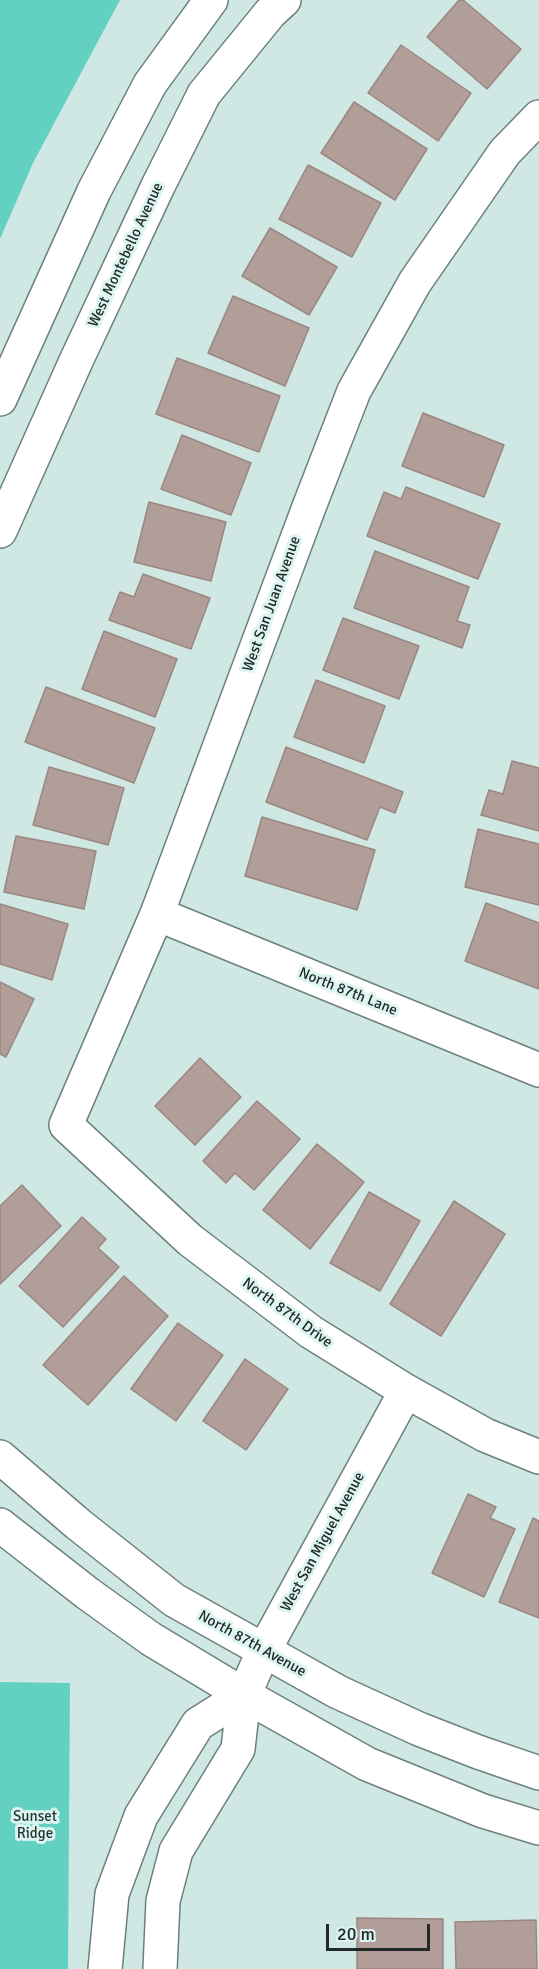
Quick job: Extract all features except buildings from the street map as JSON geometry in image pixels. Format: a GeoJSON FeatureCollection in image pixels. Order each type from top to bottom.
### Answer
{"type":"FeatureCollection","features":[{"type":"Feature","properties":{"kind":"street"},"geometry":{"type":"LineString","coordinates":[[0,399],[94,191],[150,84],[211,0]]}},
{"type":"Feature","properties":{"kind":"street","name":"West Montebello Avenue"},"geometry":{"type":"LineString","coordinates":[[0,531],[80,351],[204,94],[284,0]]}},
{"type":"Feature","properties":{"kind":"street","name":"West San Juan Avenue"},"geometry":{"type":"LineString","coordinates":[[66,1125],[157,914],[354,391],[415,282],[505,152],[539,117]]}},
{"type":"Feature","properties":{"kind":"street","name":"North 87th Lane"},"geometry":{"type":"LineString","coordinates":[[157,914],[539,1070]]}},
{"type":"Feature","properties":{"kind":"street","name":"North 87th Drive"},"geometry":{"type":"LineString","coordinates":[[66,1125],[190,1240],[311,1332],[406,1391],[485,1435],[539,1457]]}},
{"type":"Feature","properties":{"kind":"street","name":"West San Miguel Avenue"},"geometry":{"type":"LineString","coordinates":[[160,1969],[163,1901],[176,1851],[238,1749],[244,1695],[264,1652],[406,1391]]}},
{"type":"Feature","properties":{"kind":"street","name":"North 87th Avenue"},"geometry":{"type":"LineString","coordinates":[[0,1457],[78,1524],[174,1600],[338,1692],[419,1729],[539,1773]]}},
{"type":"Feature","properties":{"kind":"street"},"geometry":{"type":"LineString","coordinates":[[0,1525],[87,1593],[151,1639],[244,1695],[367,1764],[483,1811],[539,1828]]}},
{"type":"Feature","properties":{"kind":"street"},"geometry":{"type":"LineString","coordinates":[[105,1969],[112,1894],[141,1816],[198,1724],[244,1695]]}},
{"type":"Feature","properties":{"kind":"street"},"geometry":{"type":"LineString","coordinates":[[109,1924],[162,1928]]}},
{"type":"Feature","properties":{"kind":"green space"},"geometry":{"type":"Polygon","coordinates":[[[0,0],[120,0],[33,163],[0,239],[0,0]]]}},
{"type":"Feature","properties":{"kind":"green space","name":"Sunset Ridge"},"geometry":{"type":"Polygon","coordinates":[[[0,1682],[70,1683],[68,1969],[0,1969],[0,1682]]]}}]}
